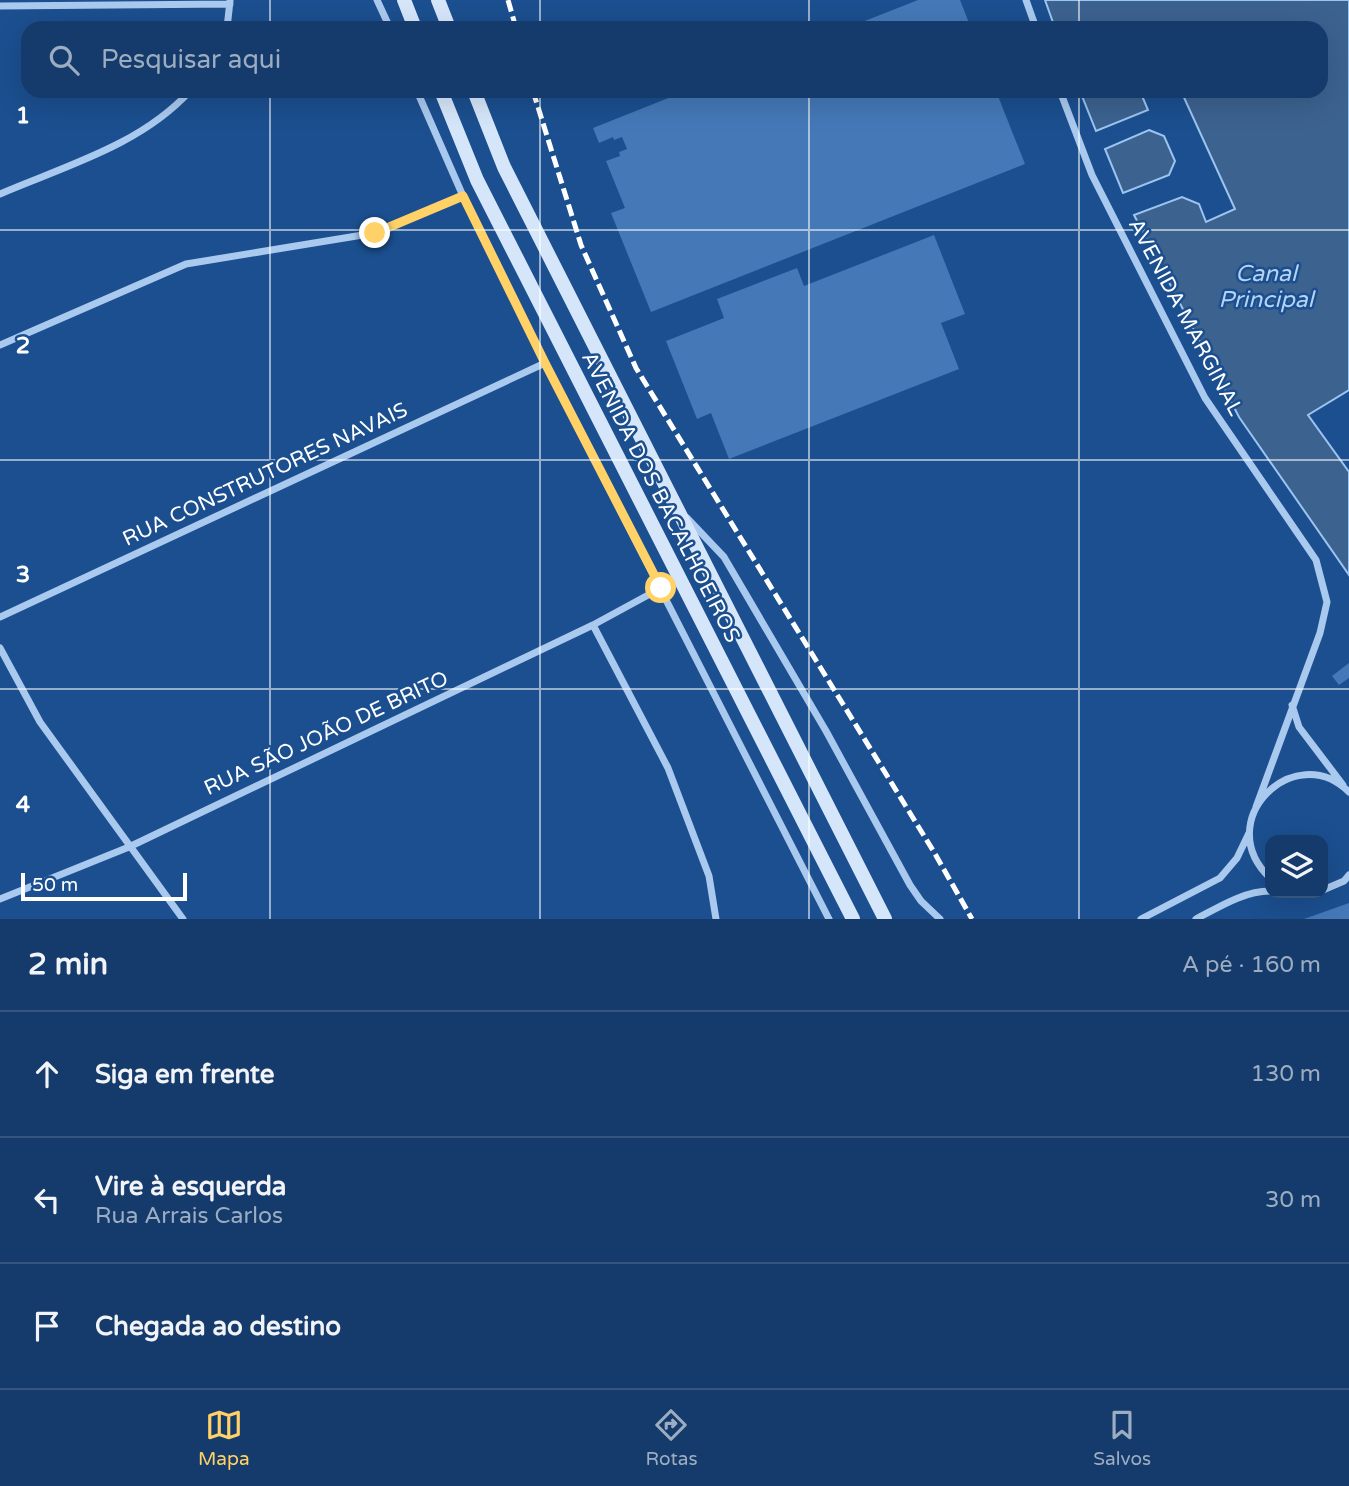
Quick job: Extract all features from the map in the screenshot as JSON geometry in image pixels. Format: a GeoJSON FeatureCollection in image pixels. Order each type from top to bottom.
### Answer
{"type":"FeatureCollection","features":[{"type":"Feature","properties":{"kind":"main road"},"geometry":{"type":"LineString","coordinates":[[404,0],[412,21]]}},
{"type":"Feature","properties":{"kind":"main road"},"geometry":{"type":"LineString","coordinates":[[438,0],[446,21]]}},
{"type":"Feature","properties":{"kind":"main road","name":"AVENIDA DOS BACALHOEIROS"},"geometry":{"type":"LineString","coordinates":[[444,98],[477,180],[853,919]]}},
{"type":"Feature","properties":{"kind":"main road","name":"AVENIDA DOS BACALHOEIROS"},"geometry":{"type":"LineString","coordinates":[[477,98],[504,167],[885,919]]}},
{"type":"Feature","properties":{"kind":"street"},"geometry":{"type":"LineString","coordinates":[[377,0],[387,21]]}},
{"type":"Feature","properties":{"kind":"street"},"geometry":{"type":"LineString","coordinates":[[1026,0],[1034,21]]}},
{"type":"Feature","properties":{"kind":"street"},"geometry":{"type":"LineString","coordinates":[[0,6],[230,2],[228,21]]}},
{"type":"Feature","properties":{"kind":"street"},"geometry":{"type":"LineString","coordinates":[[0,194],[135,136],[184,98]]}},
{"type":"Feature","properties":{"kind":"street"},"geometry":{"type":"LineString","coordinates":[[420,98],[463,196],[545,363],[829,919]]}},
{"type":"Feature","properties":{"kind":"street","name":"AVENIDA MARGINAL"},"geometry":{"type":"LineString","coordinates":[[1063,98],[1091,175],[1205,398],[1315,559],[1326,602],[1320,633],[1292,704],[1249,832],[1237,858],[1220,878],[1141,919]]}},
{"type":"Feature","properties":{"kind":"street"},"geometry":{"type":"LineString","coordinates":[[0,345],[186,264],[375,233],[463,196]]}},
{"type":"Feature","properties":{"kind":"street","name":"RUA CONSTRUTORES NAVAIS"},"geometry":{"type":"LineString","coordinates":[[0,617],[545,363]]}},
{"type":"Feature","properties":{"kind":"street"},"geometry":{"type":"LineString","coordinates":[[675,504],[724,556],[910,885],[921,901],[940,919]]}},
{"type":"Feature","properties":{"kind":"street","name":"RUA SÃO JOÃO DE BRITO"},"geometry":{"type":"LineString","coordinates":[[0,899],[129,846],[593,625],[661,588]]}},
{"type":"Feature","properties":{"kind":"street"},"geometry":{"type":"LineString","coordinates":[[593,625],[668,768],[709,876],[716,919]]}},
{"type":"Feature","properties":{"kind":"street"},"geometry":{"type":"LineString","coordinates":[[0,648],[40,722],[183,919]]}},
{"type":"Feature","properties":{"kind":"street"},"geometry":{"type":"LineString","coordinates":[[1292,704],[1299,727],[1348,791]]}},
{"type":"Feature","properties":{"kind":"street"},"geometry":{"type":"LineString","coordinates":[[1256,807],[1266,793],[1280,782],[1296,776],[1331,780],[1348,791]]}},
{"type":"Feature","properties":{"kind":"street"},"geometry":{"type":"LineString","coordinates":[[1249,832],[1252,852],[1265,874]]}},
{"type":"Feature","properties":{"kind":"street"},"geometry":{"type":"LineString","coordinates":[[1328,888],[1347,879]]}},
{"type":"Feature","properties":{"kind":"street"},"geometry":{"type":"LineString","coordinates":[[1196,919],[1238,898],[1265,891]]}},
{"type":"Feature","properties":{"kind":"water","name":"Canal Principal"},"geometry":{"type":"Polygon","coordinates":[[[1045,0],[1349,0],[1349,390],[1308,415],[1349,472],[1349,575],[1239,417],[1134,215],[1182,197],[1199,204],[1206,222],[1235,209],[1184,98],[1328,98],[1328,21],[1052,21],[1045,0]]]}},
{"type":"Feature","properties":{"kind":"water"},"geometry":{"type":"Polygon","coordinates":[[[1083,98],[1143,98],[1148,110],[1096,131],[1083,98]]]}},
{"type":"Feature","properties":{"kind":"water"},"geometry":{"type":"Polygon","coordinates":[[[1149,130],[1164,136],[1175,161],[1169,175],[1123,193],[1105,149],[1149,130]]]}},
{"type":"Feature","properties":{"kind":"building"},"geometry":{"type":"Polygon","coordinates":[[[918,0],[960,0],[968,21],[865,21],[918,0]]]}},
{"type":"Feature","properties":{"kind":"building"},"geometry":{"type":"Polygon","coordinates":[[[668,98],[999,98],[1025,164],[651,312],[611,213],[625,208],[606,161],[620,156],[619,152],[627,149],[622,137],[614,140],[613,137],[599,143],[593,128],[668,98]]]}},
{"type":"Feature","properties":{"kind":"building"},"geometry":{"type":"Polygon","coordinates":[[[934,235],[965,314],[941,323],[959,369],[729,459],[711,413],[697,419],[666,341],[724,318],[717,299],[797,268],[804,286],[934,235]]]}},
{"type":"Feature","properties":{"kind":"building"},"geometry":{"type":"Polygon","coordinates":[[[1349,663],[1349,678],[1339,685],[1332,676],[1349,663]]]}},
{"type":"Feature","properties":{"kind":"building"},"geometry":{"type":"Polygon","coordinates":[[[1349,903],[1349,919],[1304,919],[1349,903]]]}},
{"type":"Feature","properties":{"kind":"railway"},"geometry":{"type":"LineString","coordinates":[[508,0],[514,21]]}},
{"type":"Feature","properties":{"kind":"railway"},"geometry":{"type":"LineString","coordinates":[[535,98],[581,245],[636,368],[934,852],[972,919]]}},
{"type":"Feature","properties":{"kind":"route"},"geometry":{"type":"LineString","coordinates":[[375,233],[463,196],[661,588]]}}]}
